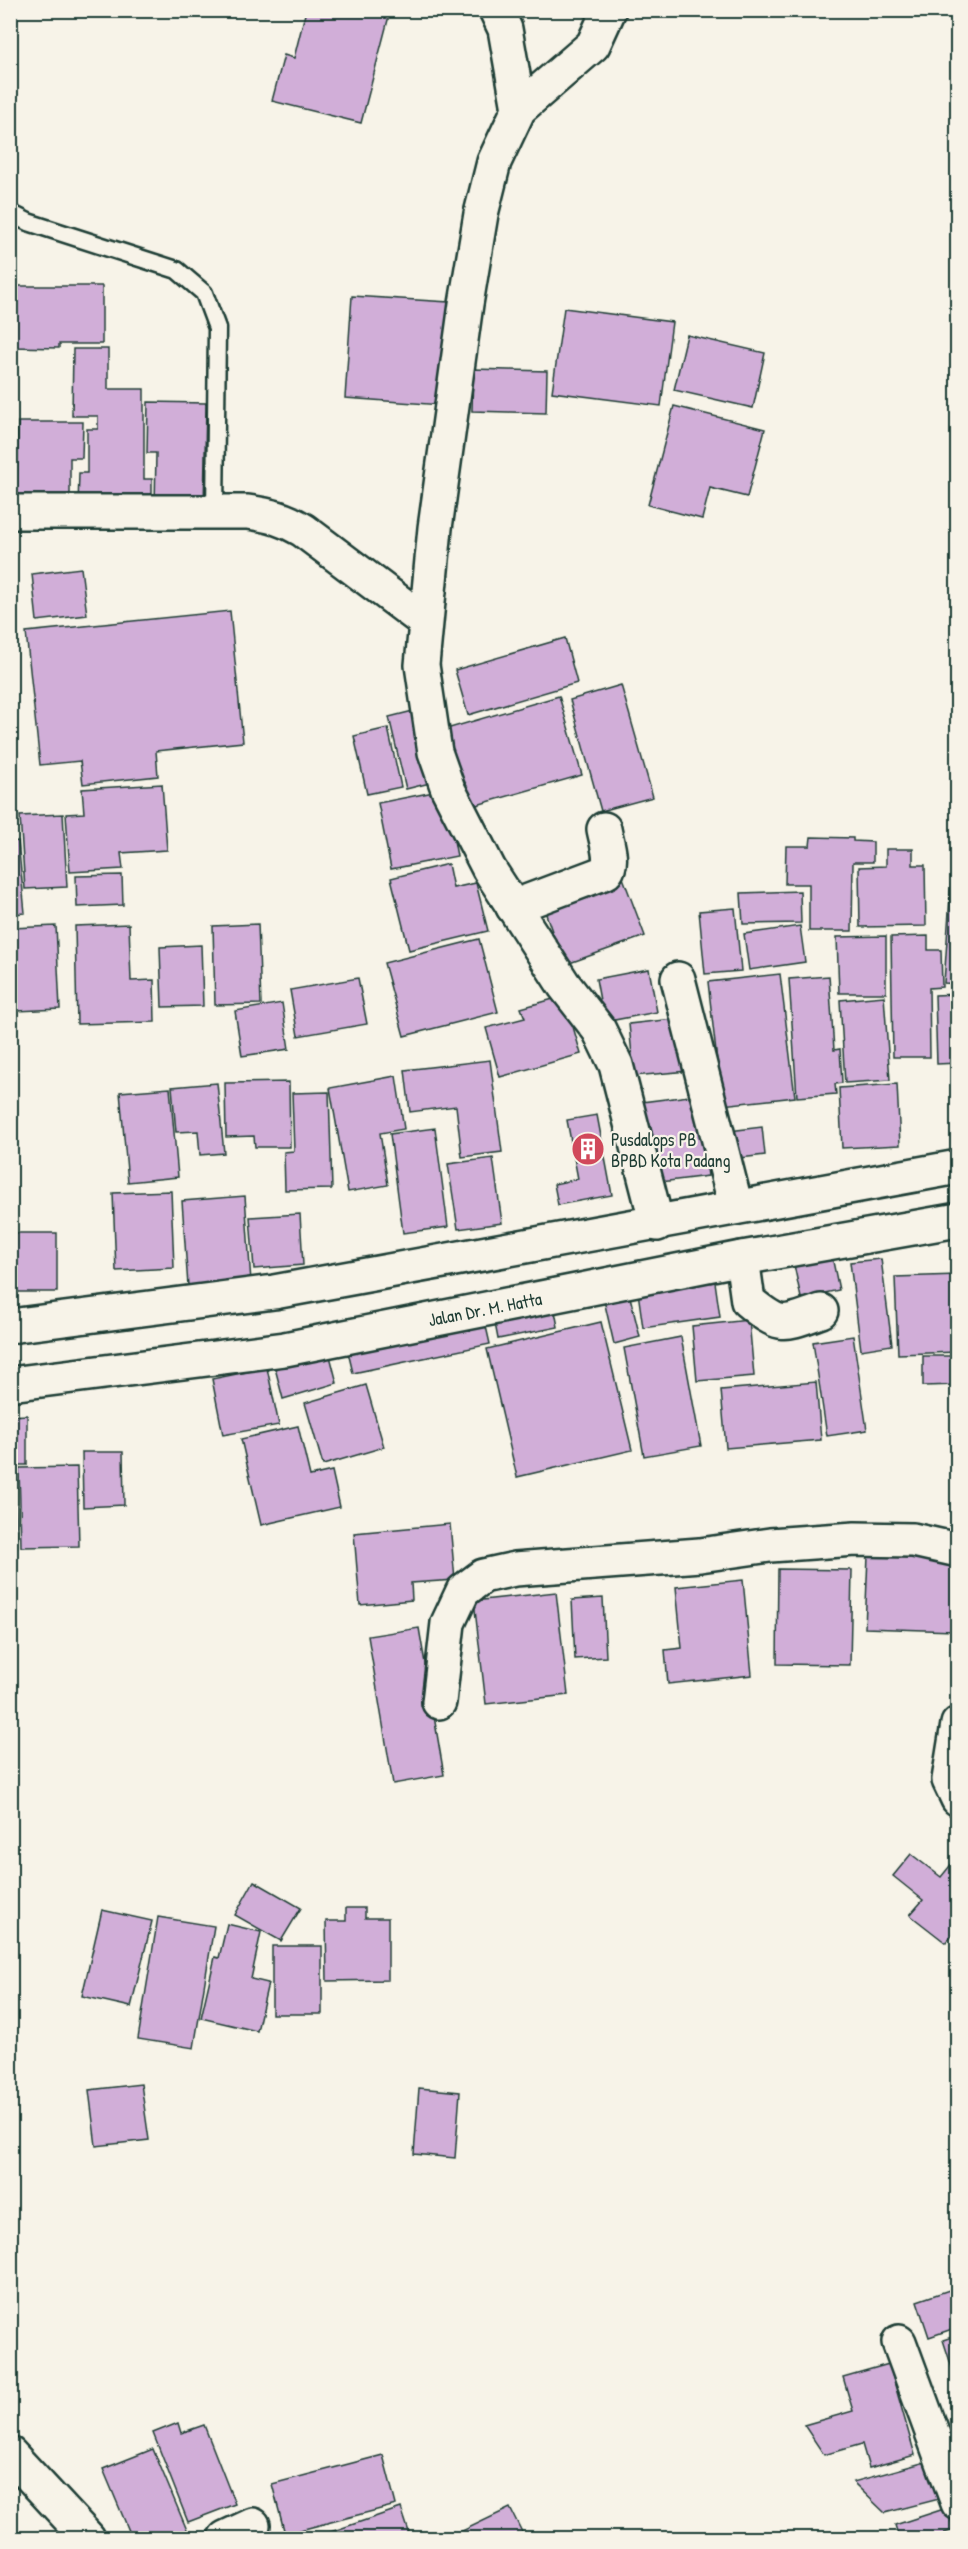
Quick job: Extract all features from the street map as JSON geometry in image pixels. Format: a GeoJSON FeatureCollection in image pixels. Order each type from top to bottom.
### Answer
{"type":"FeatureCollection","features":[{"type":"Feature","properties":{"kind":"street"},"geometry":{"type":"LineString","coordinates":[[496,10],[505,29],[519,109]]}},
{"type":"Feature","properties":{"kind":"street"},"geometry":{"type":"LineString","coordinates":[[609,10],[593,45],[519,109],[494,162],[481,214],[443,469],[424,621],[422,665],[435,752],[448,789],[513,907],[564,985],[599,1030],[616,1065],[657,1224]]}},
{"type":"Feature","properties":{"kind":"street"},"geometry":{"type":"LineString","coordinates":[[10,512],[215,514],[248,512],[287,520],[424,621]]}},
{"type":"Feature","properties":{"kind":"street"},"geometry":{"type":"LineString","coordinates":[[513,907],[606,872],[609,868],[609,854],[604,828]]}},
{"type":"Feature","properties":{"kind":"street"},"geometry":{"type":"LineString","coordinates":[[678,979],[736,1207],[748,1301],[770,1320],[788,1323],[821,1311]]}},
{"type":"Feature","properties":{"kind":"street"},"geometry":{"type":"LineString","coordinates":[[10,1326],[274,1292],[657,1224],[736,1207],[957,1167]]}},
{"type":"Feature","properties":{"kind":"street","name":"Jalan Dr. M. Hatta"},"geometry":{"type":"LineString","coordinates":[[10,1384],[285,1349],[742,1258],[957,1220]]}},
{"type":"Feature","properties":{"kind":"street"},"geometry":{"type":"LineString","coordinates":[[439,1702],[448,1623],[463,1592],[483,1576],[515,1569],[700,1555],[770,1545],[855,1539],[914,1540],[957,1550]]}},
{"type":"Feature","properties":{"kind":"street"},"geometry":{"type":"LineString","coordinates":[[957,1724],[949,1780],[957,1799]]}},
{"type":"Feature","properties":{"kind":"street"},"geometry":{"type":"LineString","coordinates":[[899,2342],[957,2503]]}},
{"type":"Feature","properties":{"kind":"street"},"geometry":{"type":"LineString","coordinates":[[10,2454],[88,2538]]}},
{"type":"Feature","properties":{"kind":"lane"},"geometry":{"type":"LineString","coordinates":[[10,213],[28,222],[177,270],[204,293],[217,328],[215,514]]}},
{"type":"Feature","properties":{"kind":"building"},"geometry":{"type":"Polygon","coordinates":[[[306,10],[369,10],[389,16],[361,123],[272,101],[284,55],[294,58],[306,10]]]}},
{"type":"Feature","properties":{"kind":"building"},"geometry":{"type":"Polygon","coordinates":[[[12,286],[102,286],[102,344],[59,344],[59,348],[11,347],[12,286]]]}},
{"type":"Feature","properties":{"kind":"building"},"geometry":{"type":"Polygon","coordinates":[[[352,296],[449,302],[442,405],[345,398],[352,296]]]}},
{"type":"Feature","properties":{"kind":"building"},"geometry":{"type":"Polygon","coordinates":[[[564,308],[672,322],[661,406],[552,392],[564,308]]]}},
{"type":"Feature","properties":{"kind":"building"},"geometry":{"type":"Polygon","coordinates":[[[687,335],[765,353],[753,408],[674,390],[687,335]]]}},
{"type":"Feature","properties":{"kind":"building"},"geometry":{"type":"Polygon","coordinates":[[[73,349],[108,349],[108,389],[144,389],[144,479],[152,479],[152,507],[78,506],[79,473],[87,473],[87,429],[98,429],[98,416],[72,416],[73,349]]]}},
{"type":"Feature","properties":{"kind":"building"},"geometry":{"type":"Polygon","coordinates":[[[473,369],[547,371],[546,413],[472,411],[473,369]]]}},
{"type":"Feature","properties":{"kind":"building"},"geometry":{"type":"Polygon","coordinates":[[[148,402],[206,403],[204,508],[155,507],[156,453],[147,453],[148,402]]]}},
{"type":"Feature","properties":{"kind":"building"},"geometry":{"type":"Polygon","coordinates":[[[674,406],[765,429],[747,497],[710,488],[702,519],[648,505],[674,406]]]}},
{"type":"Feature","properties":{"kind":"building"},"geometry":{"type":"Polygon","coordinates":[[[18,422],[83,422],[82,458],[70,458],[70,499],[17,499],[18,422]]]}},
{"type":"Feature","properties":{"kind":"building"},"geometry":{"type":"Polygon","coordinates":[[[81,568],[87,615],[37,621],[32,574],[81,568]]]}},
{"type":"Feature","properties":{"kind":"building"},"geometry":{"type":"Polygon","coordinates":[[[230,611],[243,742],[156,751],[158,776],[83,784],[80,761],[40,765],[26,632],[230,611]]]}},
{"type":"Feature","properties":{"kind":"building"},"geometry":{"type":"Polygon","coordinates":[[[565,638],[577,683],[468,715],[455,670],[565,638]]]}},
{"type":"Feature","properties":{"kind":"building"},"geometry":{"type":"Polygon","coordinates":[[[621,685],[653,797],[601,811],[570,700],[621,685]]]}},
{"type":"Feature","properties":{"kind":"building"},"geometry":{"type":"Polygon","coordinates":[[[559,696],[582,775],[466,808],[443,730],[559,696]]]}},
{"type":"Feature","properties":{"kind":"building"},"geometry":{"type":"Polygon","coordinates":[[[417,710],[434,782],[406,789],[389,717],[417,710]]]}},
{"type":"Feature","properties":{"kind":"building"},"geometry":{"type":"Polygon","coordinates":[[[388,728],[401,787],[367,794],[354,736],[388,728]]]}},
{"type":"Feature","properties":{"kind":"building"},"geometry":{"type":"Polygon","coordinates":[[[162,784],[167,850],[121,853],[123,869],[70,872],[66,814],[84,813],[82,789],[162,784]]]}},
{"type":"Feature","properties":{"kind":"building"},"geometry":{"type":"Polygon","coordinates":[[[444,790],[457,856],[391,869],[378,803],[444,790]]]}},
{"type":"Feature","properties":{"kind":"building"},"geometry":{"type":"Polygon","coordinates":[[[63,814],[67,887],[25,889],[20,816],[63,814]]]}},
{"type":"Feature","properties":{"kind":"building"},"geometry":{"type":"Polygon","coordinates":[[[811,837],[853,838],[853,841],[873,842],[873,862],[853,862],[852,931],[809,931],[809,884],[785,884],[786,846],[810,846],[811,837]]]}},
{"type":"Feature","properties":{"kind":"building"},"geometry":{"type":"Polygon","coordinates":[[[18,841],[25,913],[10,914],[10,842],[18,841]]]}},
{"type":"Feature","properties":{"kind":"building"},"geometry":{"type":"Polygon","coordinates":[[[886,849],[913,849],[913,865],[925,865],[926,926],[860,927],[859,867],[886,866],[886,849]]]}},
{"type":"Feature","properties":{"kind":"building"},"geometry":{"type":"Polygon","coordinates":[[[448,864],[453,888],[476,883],[488,931],[409,950],[391,878],[448,864]]]}},
{"type":"Feature","properties":{"kind":"building"},"geometry":{"type":"Polygon","coordinates":[[[122,875],[123,905],[77,907],[76,876],[122,875]]]}},
{"type":"Feature","properties":{"kind":"building"},"geometry":{"type":"Polygon","coordinates":[[[622,875],[645,936],[564,965],[542,903],[622,875]]]}},
{"type":"Feature","properties":{"kind":"building"},"geometry":{"type":"Polygon","coordinates":[[[951,883],[958,883],[958,984],[944,983],[951,883]]]}},
{"type":"Feature","properties":{"kind":"building"},"geometry":{"type":"Polygon","coordinates":[[[800,891],[801,923],[743,924],[741,893],[800,891]]]}},
{"type":"Feature","properties":{"kind":"building"},"geometry":{"type":"Polygon","coordinates":[[[735,908],[741,971],[705,974],[699,911],[735,908]]]}},
{"type":"Feature","properties":{"kind":"building"},"geometry":{"type":"Polygon","coordinates":[[[129,924],[131,981],[154,980],[155,1022],[77,1024],[75,926],[129,924]]]}},
{"type":"Feature","properties":{"kind":"building"},"geometry":{"type":"Polygon","coordinates":[[[258,924],[261,1004],[215,1005],[213,926],[258,924]]]}},
{"type":"Feature","properties":{"kind":"building"},"geometry":{"type":"Polygon","coordinates":[[[56,926],[60,1009],[17,1011],[12,928],[56,926]]]}},
{"type":"Feature","properties":{"kind":"building"},"geometry":{"type":"Polygon","coordinates":[[[800,926],[805,962],[749,970],[744,934],[800,926]]]}},
{"type":"Feature","properties":{"kind":"building"},"geometry":{"type":"Polygon","coordinates":[[[886,936],[886,993],[839,993],[837,937],[886,936]]]}},
{"type":"Feature","properties":{"kind":"building"},"geometry":{"type":"Polygon","coordinates":[[[928,936],[928,950],[941,950],[942,987],[929,988],[930,1057],[893,1057],[891,937],[928,936]]]}},
{"type":"Feature","properties":{"kind":"building"},"geometry":{"type":"Polygon","coordinates":[[[479,939],[498,1012],[404,1036],[384,963],[479,939]]]}},
{"type":"Feature","properties":{"kind":"building"},"geometry":{"type":"Polygon","coordinates":[[[201,945],[203,1006],[162,1007],[160,947],[201,945]]]}},
{"type":"Feature","properties":{"kind":"building"},"geometry":{"type":"Polygon","coordinates":[[[649,969],[657,1012],[604,1022],[596,979],[649,969]]]}},
{"type":"Feature","properties":{"kind":"building"},"geometry":{"type":"Polygon","coordinates":[[[780,974],[795,1097],[722,1105],[708,982],[780,974]]]}},
{"type":"Feature","properties":{"kind":"building"},"geometry":{"type":"Polygon","coordinates":[[[829,976],[834,1050],[840,1049],[842,1083],[835,1084],[836,1094],[797,1097],[789,979],[829,976]]]}},
{"type":"Feature","properties":{"kind":"building"},"geometry":{"type":"Polygon","coordinates":[[[358,978],[367,1024],[298,1036],[290,990],[358,978]]]}},
{"type":"Feature","properties":{"kind":"building"},"geometry":{"type":"Polygon","coordinates":[[[958,994],[958,1063],[937,1064],[935,995],[958,994]]]}},
{"type":"Feature","properties":{"kind":"building"},"geometry":{"type":"Polygon","coordinates":[[[564,996],[581,1054],[500,1077],[486,1028],[525,1018],[521,1008],[564,996]]]}},
{"type":"Feature","properties":{"kind":"building"},"geometry":{"type":"Polygon","coordinates":[[[884,996],[890,1080],[845,1083],[840,1000],[884,996]]]}},
{"type":"Feature","properties":{"kind":"building"},"geometry":{"type":"Polygon","coordinates":[[[282,1003],[289,1049],[242,1056],[235,1011],[282,1003]]]}},
{"type":"Feature","properties":{"kind":"building"},"geometry":{"type":"Polygon","coordinates":[[[682,1018],[688,1071],[634,1076],[629,1024],[682,1018]]]}},
{"type":"Feature","properties":{"kind":"building"},"geometry":{"type":"Polygon","coordinates":[[[490,1060],[502,1152],[462,1157],[456,1106],[410,1112],[405,1070],[490,1060]]]}},
{"type":"Feature","properties":{"kind":"building"},"geometry":{"type":"Polygon","coordinates":[[[396,1076],[404,1129],[380,1133],[388,1185],[348,1192],[330,1088],[396,1076]]]}},
{"type":"Feature","properties":{"kind":"building"},"geometry":{"type":"Polygon","coordinates":[[[289,1082],[290,1147],[255,1147],[254,1136],[226,1137],[225,1083],[289,1082]]]}},
{"type":"Feature","properties":{"kind":"building"},"geometry":{"type":"Polygon","coordinates":[[[217,1083],[224,1153],[200,1155],[198,1131],[176,1132],[172,1087],[217,1083]]]}},
{"type":"Feature","properties":{"kind":"building"},"geometry":{"type":"Polygon","coordinates":[[[897,1084],[900,1145],[842,1148],[839,1088],[897,1084]]]}},
{"type":"Feature","properties":{"kind":"building"},"geometry":{"type":"Polygon","coordinates":[[[170,1088],[178,1177],[128,1182],[120,1092],[170,1088]]]}},
{"type":"Feature","properties":{"kind":"building"},"geometry":{"type":"Polygon","coordinates":[[[329,1092],[332,1189],[285,1190],[284,1152],[294,1151],[292,1093],[329,1092]]]}},
{"type":"Feature","properties":{"kind":"building"},"geometry":{"type":"Polygon","coordinates":[[[697,1095],[708,1176],[653,1183],[642,1102],[697,1095]]]}},
{"type":"Feature","properties":{"kind":"building","name":"Pusdalops PB BPBD Kota Padang"},"geometry":{"type":"Polygon","coordinates":[[[597,1115],[612,1195],[558,1205],[554,1184],[578,1179],[567,1120],[597,1115]]]}},
{"type":"Feature","properties":{"kind":"building"},"geometry":{"type":"Polygon","coordinates":[[[762,1127],[765,1155],[732,1159],[729,1131],[762,1127]]]}},
{"type":"Feature","properties":{"kind":"building"},"geometry":{"type":"Polygon","coordinates":[[[435,1128],[448,1227],[403,1233],[390,1134],[435,1128]]]}},
{"type":"Feature","properties":{"kind":"building"},"geometry":{"type":"Polygon","coordinates":[[[493,1158],[502,1223],[458,1229],[448,1164],[493,1158]]]}},
{"type":"Feature","properties":{"kind":"building"},"geometry":{"type":"Polygon","coordinates":[[[171,1191],[174,1268],[116,1271],[113,1193],[171,1191]]]}},
{"type":"Feature","properties":{"kind":"building"},"geometry":{"type":"Polygon","coordinates":[[[245,1196],[251,1282],[188,1286],[182,1201],[245,1196]]]}},
{"type":"Feature","properties":{"kind":"building"},"geometry":{"type":"Polygon","coordinates":[[[300,1214],[303,1265],[254,1269],[250,1217],[300,1214]]]}},
{"type":"Feature","properties":{"kind":"building"},"geometry":{"type":"Polygon","coordinates":[[[10,1233],[57,1233],[57,1292],[10,1292],[10,1233]]]}},
{"type":"Feature","properties":{"kind":"building"},"geometry":{"type":"Polygon","coordinates":[[[831,1252],[839,1290],[801,1298],[793,1260],[831,1252]]]}},
{"type":"Feature","properties":{"kind":"building"},"geometry":{"type":"Polygon","coordinates":[[[881,1259],[892,1345],[861,1350],[850,1262],[881,1259]]]}},
{"type":"Feature","properties":{"kind":"building"},"geometry":{"type":"Polygon","coordinates":[[[958,1275],[958,1352],[898,1354],[895,1277],[958,1275]]]}},
{"type":"Feature","properties":{"kind":"building"},"geometry":{"type":"Polygon","coordinates":[[[715,1282],[720,1317],[643,1328],[638,1292],[715,1282]]]}},
{"type":"Feature","properties":{"kind":"building"},"geometry":{"type":"Polygon","coordinates":[[[628,1289],[640,1337],[614,1344],[603,1296],[628,1289]]]}},
{"type":"Feature","properties":{"kind":"building"},"geometry":{"type":"Polygon","coordinates":[[[554,1306],[558,1327],[498,1339],[494,1318],[554,1306]]]}},
{"type":"Feature","properties":{"kind":"building"},"geometry":{"type":"Polygon","coordinates":[[[749,1320],[754,1376],[697,1381],[692,1326],[749,1320]]]}},
{"type":"Feature","properties":{"kind":"building"},"geometry":{"type":"Polygon","coordinates":[[[485,1322],[490,1344],[353,1373],[348,1352],[485,1322]]]}},
{"type":"Feature","properties":{"kind":"building"},"geometry":{"type":"Polygon","coordinates":[[[601,1322],[632,1450],[517,1477],[487,1349],[601,1322]]]}},
{"type":"Feature","properties":{"kind":"building"},"geometry":{"type":"Polygon","coordinates":[[[853,1336],[867,1430],[827,1436],[813,1342],[853,1336]]]}},
{"type":"Feature","properties":{"kind":"building"},"geometry":{"type":"Polygon","coordinates":[[[681,1337],[701,1446],[644,1456],[624,1348],[681,1337]]]}},
{"type":"Feature","properties":{"kind":"building"},"geometry":{"type":"Polygon","coordinates":[[[328,1348],[337,1383],[283,1399],[274,1364],[328,1348]]]}},
{"type":"Feature","properties":{"kind":"building"},"geometry":{"type":"Polygon","coordinates":[[[923,1356],[958,1356],[958,1385],[923,1386],[923,1356]]]}},
{"type":"Feature","properties":{"kind":"building"},"geometry":{"type":"Polygon","coordinates":[[[267,1368],[279,1425],[223,1435],[212,1379],[267,1368]]]}},
{"type":"Feature","properties":{"kind":"building"},"geometry":{"type":"Polygon","coordinates":[[[816,1382],[821,1440],[726,1448],[721,1390],[816,1382]]]}},
{"type":"Feature","properties":{"kind":"building"},"geometry":{"type":"Polygon","coordinates":[[[366,1385],[384,1447],[323,1465],[305,1403],[366,1385]]]}},
{"type":"Feature","properties":{"kind":"building"},"geometry":{"type":"Polygon","coordinates":[[[27,1415],[27,1465],[15,1465],[17,1548],[10,1549],[10,1416],[27,1415]]]}},
{"type":"Feature","properties":{"kind":"building"},"geometry":{"type":"Polygon","coordinates":[[[298,1426],[310,1476],[332,1471],[340,1507],[261,1525],[241,1439],[298,1426]]]}},
{"type":"Feature","properties":{"kind":"building"},"geometry":{"type":"Polygon","coordinates":[[[82,1452],[123,1452],[124,1505],[83,1507],[82,1452]]]}},
{"type":"Feature","properties":{"kind":"building"},"geometry":{"type":"Polygon","coordinates":[[[77,1467],[79,1546],[21,1547],[19,1468],[77,1467]]]}},
{"type":"Feature","properties":{"kind":"building"},"geometry":{"type":"Polygon","coordinates":[[[450,1524],[455,1580],[411,1583],[412,1600],[360,1605],[354,1533],[450,1524]]]}},
{"type":"Feature","properties":{"kind":"building"},"geometry":{"type":"Polygon","coordinates":[[[868,1556],[957,1559],[954,1631],[865,1628],[868,1556]]]}},
{"type":"Feature","properties":{"kind":"building"},"geometry":{"type":"Polygon","coordinates":[[[778,1569],[852,1570],[850,1665],[777,1664],[778,1569]]]}},
{"type":"Feature","properties":{"kind":"building"},"geometry":{"type":"Polygon","coordinates":[[[10,1578],[14,1647],[10,1648],[10,1578]]]}},
{"type":"Feature","properties":{"kind":"building"},"geometry":{"type":"Polygon","coordinates":[[[743,1580],[752,1675],[668,1684],[665,1650],[682,1648],[676,1587],[743,1580]]]}},
{"type":"Feature","properties":{"kind":"building"},"geometry":{"type":"Polygon","coordinates":[[[556,1592],[568,1695],[486,1704],[474,1601],[556,1592]]]}},
{"type":"Feature","properties":{"kind":"building"},"geometry":{"type":"Polygon","coordinates":[[[603,1598],[606,1657],[575,1659],[572,1600],[603,1598]]]}},
{"type":"Feature","properties":{"kind":"building"},"geometry":{"type":"Polygon","coordinates":[[[419,1628],[444,1775],[393,1784],[368,1636],[419,1628]]]}},
{"type":"Feature","properties":{"kind":"building"},"geometry":{"type":"Polygon","coordinates":[[[911,1854],[941,1877],[958,1856],[958,1928],[946,1943],[910,1915],[923,1900],[893,1876],[911,1854]]]}},
{"type":"Feature","properties":{"kind":"building"},"geometry":{"type":"Polygon","coordinates":[[[254,1881],[301,1908],[281,1941],[235,1915],[254,1881]]]}},
{"type":"Feature","properties":{"kind":"building"},"geometry":{"type":"Polygon","coordinates":[[[346,1908],[365,1908],[365,1918],[388,1918],[388,1980],[327,1981],[326,1921],[346,1921],[346,1908]]]}},
{"type":"Feature","properties":{"kind":"building"},"geometry":{"type":"Polygon","coordinates":[[[102,1910],[152,1921],[131,2007],[82,1996],[102,1910]]]}},
{"type":"Feature","properties":{"kind":"building"},"geometry":{"type":"Polygon","coordinates":[[[158,1917],[214,1926],[194,2048],[138,2039],[158,1917]]]}},
{"type":"Feature","properties":{"kind":"building"},"geometry":{"type":"Polygon","coordinates":[[[227,1924],[261,1932],[251,1979],[268,1983],[257,2031],[201,2018],[215,1957],[219,1958],[227,1924]]]}},
{"type":"Feature","properties":{"kind":"building"},"geometry":{"type":"Polygon","coordinates":[[[272,1946],[322,1946],[322,2014],[272,2014],[272,1946]]]}},
{"type":"Feature","properties":{"kind":"building"},"geometry":{"type":"Polygon","coordinates":[[[141,2084],[149,2140],[96,2146],[89,2090],[141,2084]]]}},
{"type":"Feature","properties":{"kind":"building"},"geometry":{"type":"Polygon","coordinates":[[[419,2088],[460,2092],[455,2158],[414,2154],[419,2088]]]}},
{"type":"Feature","properties":{"kind":"building"},"geometry":{"type":"Polygon","coordinates":[[[958,2287],[958,2327],[929,2337],[917,2301],[958,2287]]]}},
{"type":"Feature","properties":{"kind":"building"},"geometry":{"type":"Polygon","coordinates":[[[958,2335],[958,2386],[943,2340],[958,2335]]]}},
{"type":"Feature","properties":{"kind":"building"},"geometry":{"type":"Polygon","coordinates":[[[889,2364],[915,2455],[869,2468],[862,2444],[824,2455],[804,2425],[853,2411],[843,2377],[889,2364]]]}},
{"type":"Feature","properties":{"kind":"building"},"geometry":{"type":"Polygon","coordinates":[[[178,2423],[181,2433],[204,2425],[235,2504],[188,2522],[153,2433],[178,2423]]]}},
{"type":"Feature","properties":{"kind":"building"},"geometry":{"type":"Polygon","coordinates":[[[153,2449],[189,2535],[180,2538],[132,2538],[103,2469],[153,2449]]]}},
{"type":"Feature","properties":{"kind":"building"},"geometry":{"type":"Polygon","coordinates":[[[383,2455],[396,2505],[285,2534],[272,2484],[383,2455]]]}},
{"type":"Feature","properties":{"kind":"building"},"geometry":{"type":"Polygon","coordinates":[[[933,2460],[943,2498],[885,2513],[853,2482],[933,2460]]]}},
{"type":"Feature","properties":{"kind":"building"},"geometry":{"type":"Polygon","coordinates":[[[401,2508],[411,2538],[313,2538],[401,2508]]]}},
{"type":"Feature","properties":{"kind":"building"},"geometry":{"type":"Polygon","coordinates":[[[510,2508],[525,2538],[463,2538],[460,2532],[510,2508]]]}},
{"type":"Feature","properties":{"kind":"building"},"geometry":{"type":"Polygon","coordinates":[[[947,2508],[954,2530],[944,2533],[946,2538],[899,2538],[895,2525],[947,2508]]]}},
{"type":"Feature","properties":{"kind":"place","name":"Pusdalops PB BPBD Kota Padang"},"geometry":{"type":"Point","coordinates":[588,1149]}}]}
